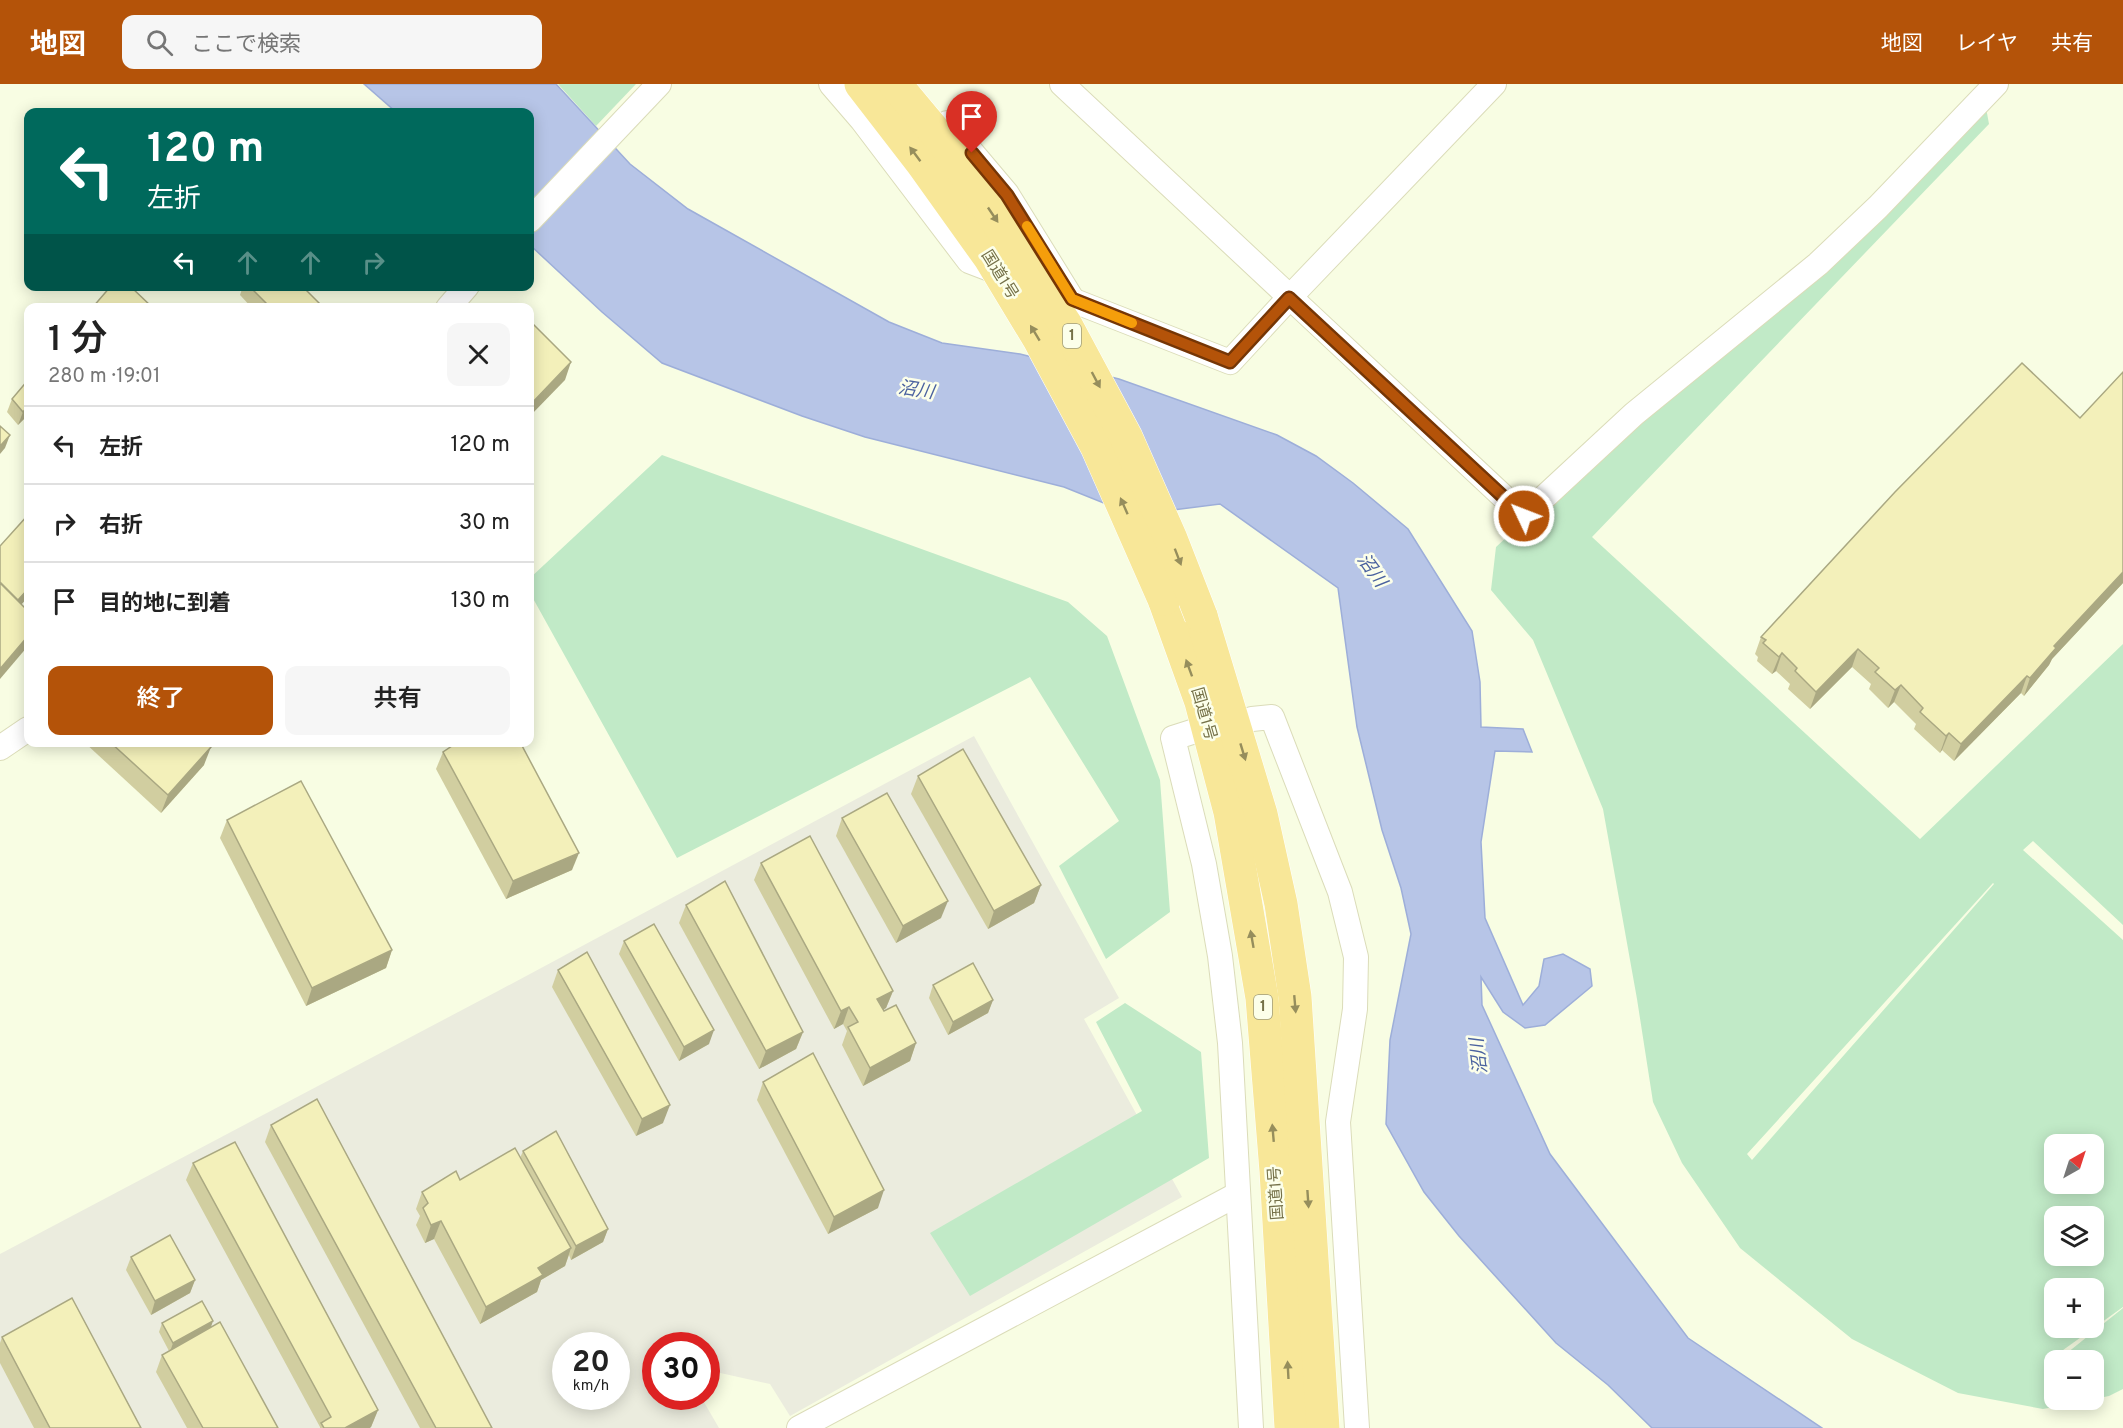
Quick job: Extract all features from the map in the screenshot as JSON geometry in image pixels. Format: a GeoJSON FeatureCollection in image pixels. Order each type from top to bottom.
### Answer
{"type":"FeatureCollection","features":[{"type":"Feature","properties":{"kind":"highway","name":"国道1号"},"geometry":{"type":"LineString","coordinates":[[861,84],[922,163],[990,258],[1039,339],[1097,447],[1164,599],[1201,702],[1230,812],[1262,998],[1276,1172],[1291,1428]]}},
{"type":"Feature","properties":{"kind":"highway","name":"国道1号"},"geometry":{"type":"LineString","coordinates":[[896,84],[946,145],[1066,325],[1126,437],[1171,539],[1201,616],[1262,814],[1284,927],[1294,997],[1323,1428]]}},
{"type":"Feature","properties":{"kind":"street"},"geometry":{"type":"LineString","coordinates":[[831,84],[862,120],[969,261],[1230,362],[1494,84]]}},
{"type":"Feature","properties":{"kind":"street"},"geometry":{"type":"LineString","coordinates":[[914,84],[1007,195],[1072,299]]}},
{"type":"Feature","properties":{"kind":"street"},"geometry":{"type":"LineString","coordinates":[[1062,84],[1524,516],[1634,414],[1818,264],[1878,207],[1996,84]]}},
{"type":"Feature","properties":{"kind":"street"},"geometry":{"type":"LineString","coordinates":[[534,216],[656,87]]}},
{"type":"Feature","properties":{"kind":"street"},"geometry":{"type":"LineString","coordinates":[[452,303],[463,291]]}},
{"type":"Feature","properties":{"kind":"street"},"geometry":{"type":"LineString","coordinates":[[1252,719],[1272,717],[1340,892],[1356,957],[1355,1009],[1338,1122],[1357,1428]]}},
{"type":"Feature","properties":{"kind":"street"},"geometry":{"type":"LineString","coordinates":[[1195,731],[1173,738],[1204,864],[1221,956],[1230,1043],[1251,1428]]}},
{"type":"Feature","properties":{"kind":"street"},"geometry":{"type":"LineString","coordinates":[[0,748],[24,732]]}},
{"type":"Feature","properties":{"kind":"street"},"geometry":{"type":"LineString","coordinates":[[799,1428],[1238,1194]]}},
{"type":"Feature","properties":{"kind":"shaded area"},"geometry":{"type":"Polygon","coordinates":[[[974,736],[1119,998],[1084,1019],[1182,1197],[790,1416],[770,1384],[720,1373],[720,1332],[642,1332],[642,1410],[709,1410],[719,1428],[0,1428],[0,1254],[974,736]]]}},
{"type":"Feature","properties":{"kind":"green space"},"geometry":{"type":"Polygon","coordinates":[[[558,84],[636,84],[596,126],[558,84]]]}},
{"type":"Feature","properties":{"kind":"green space"},"geometry":{"type":"Polygon","coordinates":[[[1984,97],[1989,124],[1592,537],[1920,839],[2123,644],[2123,925],[2033,841],[2023,850],[2123,940],[2123,1307],[2104,1321],[2104,1278],[2044,1278],[2044,1338],[2080,1338],[2063,1350],[2044,1350],[2044,1409],[1958,1393],[1852,1339],[1740,1248],[1682,1163],[1653,1102],[1603,809],[1533,640],[1491,590],[1496,547],[1984,97]],[[1994,884],[1747,1154],[1752,1160],[1994,884]]]}},
{"type":"Feature","properties":{"kind":"green space"},"geometry":{"type":"Polygon","coordinates":[[[662,455],[1068,602],[1107,636],[1160,780],[1170,912],[1106,959],[1059,866],[1119,821],[1030,677],[677,858],[534,600],[534,574],[662,455]]]}},
{"type":"Feature","properties":{"kind":"green space"},"geometry":{"type":"Polygon","coordinates":[[[1125,1003],[1201,1052],[1209,1158],[970,1296],[930,1233],[1142,1111],[1096,1022],[1125,1003]]]}},
{"type":"Feature","properties":{"kind":"green space"},"geometry":{"type":"Polygon","coordinates":[[[2123,1308],[2123,1389],[2104,1397],[2104,1350],[2071,1350],[2086,1338],[2104,1338],[2104,1323],[2123,1308]]]}},
{"type":"Feature","properties":{"kind":"water","name":"沼川"},"geometry":{"type":"Polygon","coordinates":[[[364,84],[556,84],[630,164],[688,209],[889,322],[942,343],[1020,354],[1119,379],[1277,435],[1316,456],[1353,483],[1408,529],[1472,631],[1480,682],[1481,727],[1523,729],[1532,752],[1495,751],[1481,842],[1485,918],[1523,1005],[1539,986],[1544,959],[1563,954],[1590,969],[1592,986],[1545,1025],[1525,1028],[1503,1012],[1481,977],[1482,1005],[1550,1154],[1688,1338],[1822,1428],[1652,1428],[1608,1385],[1556,1343],[1459,1236],[1424,1192],[1386,1124],[1390,1040],[1411,934],[1401,888],[1382,830],[1357,727],[1338,588],[1220,504],[1157,512],[1151,522],[1064,487],[865,437],[802,416],[662,363],[602,312],[534,249],[534,108],[391,108],[364,84]]]}},
{"type":"Feature","properties":{"kind":"building"},"geometry":{"type":"Polygon","coordinates":[[[107,291],[135,291],[148,303],[96,303],[107,291]]]}},
{"type":"Feature","properties":{"kind":"building"},"geometry":{"type":"Polygon","coordinates":[[[254,291],[307,291],[319,303],[266,303],[254,291]]]}},
{"type":"Feature","properties":{"kind":"building"},"geometry":{"type":"Polygon","coordinates":[[[534,325],[571,362],[534,401],[534,325]]]}},
{"type":"Feature","properties":{"kind":"building"},"geometry":{"type":"Polygon","coordinates":[[[2022,363],[2080,418],[2123,372],[2123,572],[2054,646],[2056,648],[2030,678],[2027,676],[1961,744],[1949,733],[1946,736],[1920,712],[1923,708],[1901,685],[1895,690],[1875,672],[1879,668],[1858,649],[1816,692],[1795,671],[1797,668],[1782,653],[1779,657],[1763,643],[1766,640],[1761,637],[1895,492],[2022,363]]]}},
{"type":"Feature","properties":{"kind":"building"},"geometry":{"type":"Polygon","coordinates":[[[24,385],[23,412],[12,399],[24,385]]]}},
{"type":"Feature","properties":{"kind":"building"},"geometry":{"type":"Polygon","coordinates":[[[0,426],[10,435],[0,446],[0,426]]]}},
{"type":"Feature","properties":{"kind":"building"},"geometry":{"type":"Polygon","coordinates":[[[24,519],[24,593],[18,600],[0,582],[0,546],[24,519]]]}},
{"type":"Feature","properties":{"kind":"building"},"geometry":{"type":"Polygon","coordinates":[[[0,583],[24,607],[24,641],[0,669],[0,583]]]}},
{"type":"Feature","properties":{"kind":"building"},"geometry":{"type":"Polygon","coordinates":[[[115,747],[211,747],[168,795],[115,747]]]}},
{"type":"Feature","properties":{"kind":"building"},"geometry":{"type":"Polygon","coordinates":[[[450,747],[523,747],[579,853],[513,881],[443,752],[450,747]]]}},
{"type":"Feature","properties":{"kind":"building"},"geometry":{"type":"Polygon","coordinates":[[[963,749],[1041,885],[994,911],[918,776],[963,749]]]}},
{"type":"Feature","properties":{"kind":"building"},"geometry":{"type":"Polygon","coordinates":[[[301,781],[392,950],[312,988],[227,820],[301,781]]]}},
{"type":"Feature","properties":{"kind":"building"},"geometry":{"type":"Polygon","coordinates":[[[887,793],[948,901],[903,926],[842,818],[887,793]]]}},
{"type":"Feature","properties":{"kind":"building"},"geometry":{"type":"Polygon","coordinates":[[[810,836],[893,991],[877,999],[884,1011],[896,1005],[916,1043],[870,1068],[848,1027],[858,1022],[849,1007],[841,1011],[761,863],[810,836]]]}},
{"type":"Feature","properties":{"kind":"building"},"geometry":{"type":"Polygon","coordinates":[[[725,881],[803,1032],[766,1051],[686,905],[725,881]]]}},
{"type":"Feature","properties":{"kind":"building"},"geometry":{"type":"Polygon","coordinates":[[[654,924],[714,1030],[684,1047],[624,941],[654,924]]]}},
{"type":"Feature","properties":{"kind":"building"},"geometry":{"type":"Polygon","coordinates":[[[587,952],[670,1105],[642,1119],[558,970],[587,952]]]}},
{"type":"Feature","properties":{"kind":"building"},"geometry":{"type":"Polygon","coordinates":[[[973,963],[993,1000],[953,1022],[933,985],[973,963]]]}},
{"type":"Feature","properties":{"kind":"building"},"geometry":{"type":"Polygon","coordinates":[[[813,1053],[884,1190],[834,1217],[763,1082],[813,1053]]]}},
{"type":"Feature","properties":{"kind":"building"},"geometry":{"type":"Polygon","coordinates":[[[317,1099],[492,1428],[436,1428],[271,1125],[317,1099]]]}},
{"type":"Feature","properties":{"kind":"building"},"geometry":{"type":"Polygon","coordinates":[[[556,1131],[608,1229],[576,1246],[523,1151],[556,1131]]]}},
{"type":"Feature","properties":{"kind":"building"},"geometry":{"type":"Polygon","coordinates":[[[235,1142],[378,1410],[345,1428],[324,1428],[321,1423],[331,1417],[193,1163],[235,1142]]]}},
{"type":"Feature","properties":{"kind":"building"},"geometry":{"type":"Polygon","coordinates":[[[515,1148],[571,1248],[538,1268],[543,1275],[486,1307],[441,1221],[431,1225],[423,1208],[428,1203],[422,1192],[456,1171],[460,1180],[515,1148]]]}},
{"type":"Feature","properties":{"kind":"building"},"geometry":{"type":"Polygon","coordinates":[[[170,1235],[195,1280],[155,1301],[131,1257],[170,1235]]]}},
{"type":"Feature","properties":{"kind":"building"},"geometry":{"type":"Polygon","coordinates":[[[72,1298],[141,1428],[50,1428],[2,1337],[72,1298]]]}},
{"type":"Feature","properties":{"kind":"building"},"geometry":{"type":"Polygon","coordinates":[[[202,1301],[213,1321],[173,1343],[162,1323],[202,1301]]]}},
{"type":"Feature","properties":{"kind":"building"},"geometry":{"type":"Polygon","coordinates":[[[220,1322],[278,1428],[203,1428],[162,1355],[220,1322]]]}},
{"type":"Feature","properties":{"kind":"slow traffic"},"geometry":{"type":"LineString","coordinates":[[1027,226],[1072,299],[1132,323]]}},
{"type":"Feature","properties":{"kind":"route"},"geometry":{"type":"LineString","coordinates":[[972,153],[1007,195],[1072,299],[1230,362],[1289,298],[1524,516]]}}]}
